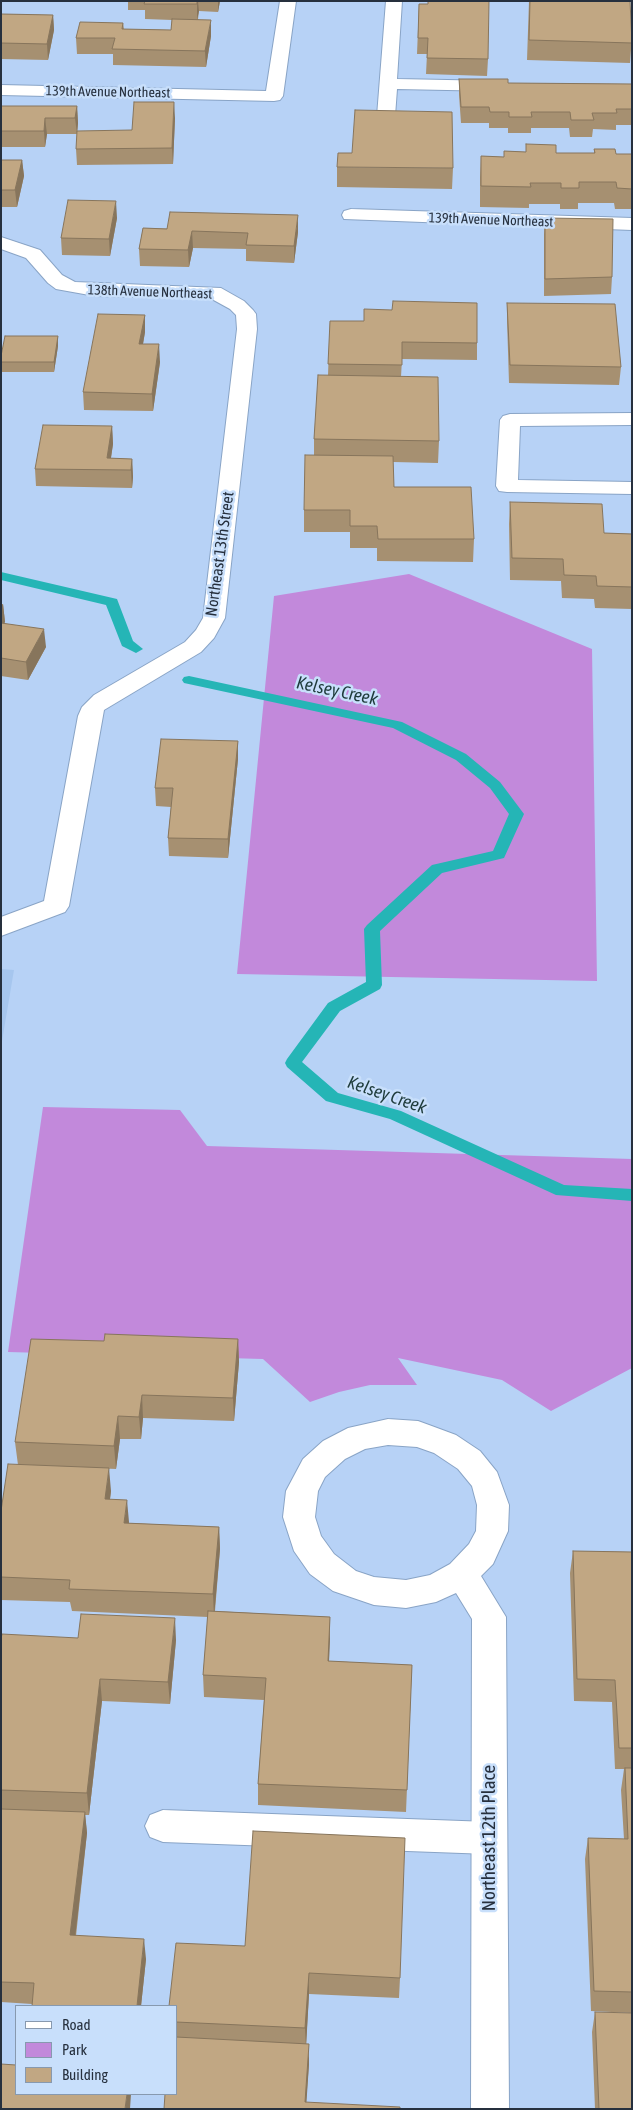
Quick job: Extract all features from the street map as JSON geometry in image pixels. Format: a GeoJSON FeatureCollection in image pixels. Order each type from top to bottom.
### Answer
{"type":"FeatureCollection","features":[{"type":"Feature","properties":{"kind":"street","name":"139th Avenue Northeast"},"geometry":{"type":"LineString","coordinates":[[1,90],[274,96],[288,1]]}},
{"type":"Feature","properties":{"kind":"street"},"geometry":{"type":"LineString","coordinates":[[386,116],[394,1]]}},
{"type":"Feature","properties":{"kind":"street"},"geometry":{"type":"LineString","coordinates":[[388,84],[515,86]]}},
{"type":"Feature","properties":{"kind":"street","name":"139th Avenue Northeast"},"geometry":{"type":"LineString","coordinates":[[351,215],[632,224]]}},
{"type":"Feature","properties":{"kind":"street","name":"138th Avenue Northeast"},"geometry":{"type":"LineString","coordinates":[[1,243],[33,254],[55,279],[63,285],[74,288],[200,291],[214,292],[225,297]]}},
{"type":"Feature","properties":{"kind":"street","name":"Northeast 13th Street"},"geometry":{"type":"LineString","coordinates":[[1,927],[56,906],[90,716],[94,706],[193,647],[206,634],[214,618],[247,329],[246,314],[225,297]]}},
{"type":"Feature","properties":{"kind":"street"},"geometry":{"type":"LineString","coordinates":[[632,418],[510,420],[507,486],[632,488]]}},
{"type":"Feature","properties":{"kind":"street"},"geometry":{"type":"LineString","coordinates":[[388,1432],[418,1434],[445,1444],[469,1460],[486,1481],[494,1505],[492,1531],[481,1554],[462,1574],[436,1588],[406,1594],[374,1591],[345,1581],[322,1564],[306,1541],[299,1517],[302,1491],[314,1468],[334,1450],[359,1437],[388,1432]]}},
{"type":"Feature","properties":{"kind":"street","name":"Northeast 12th Place"},"geometry":{"type":"LineString","coordinates":[[462,1574],[489,1617],[490,2109]]}},
{"type":"Feature","properties":{"kind":"street"},"geometry":{"type":"LineString","coordinates":[[163,1826],[489,1838]]}},
{"type":"Feature","properties":{"kind":"shaded area"},"geometry":{"type":"Polygon","coordinates":[[[1,969],[14,970],[1,1047],[1,969]]]}},
{"type":"Feature","properties":{"kind":"green space"},"geometry":{"type":"Polygon","coordinates":[[[409,574],[592,649],[597,981],[237,974],[274,596],[409,574]]]}},
{"type":"Feature","properties":{"kind":"green space"},"geometry":{"type":"Polygon","coordinates":[[[43,1107],[180,1110],[207,1146],[632,1159],[632,1368],[551,1411],[502,1380],[398,1358],[417,1385],[370,1385],[339,1392],[310,1402],[263,1359],[8,1352],[43,1107]]]}},
{"type":"Feature","properties":{"kind":"building"},"geometry":{"type":"Polygon","coordinates":[[[145,1],[197,1],[197,4],[144,4],[145,1]]]}},
{"type":"Feature","properties":{"kind":"building"},"geometry":{"type":"Polygon","coordinates":[[[428,1],[489,1],[488,59],[427,58],[428,38],[418,38],[419,4],[428,4],[428,1]]]}},
{"type":"Feature","properties":{"kind":"building"},"geometry":{"type":"Polygon","coordinates":[[[530,1],[630,1],[632,43],[529,40],[530,1]]]}},
{"type":"Feature","properties":{"kind":"building"},"geometry":{"type":"Polygon","coordinates":[[[1,14],[53,15],[47,44],[1,43],[1,14]]]}},
{"type":"Feature","properties":{"kind":"building"},"geometry":{"type":"Polygon","coordinates":[[[172,19],[211,20],[205,51],[112,49],[115,38],[76,38],[80,22],[123,23],[122,29],[171,30],[172,19]]]}},
{"type":"Feature","properties":{"kind":"building"},"geometry":{"type":"Polygon","coordinates":[[[459,79],[508,79],[508,83],[632,84],[632,109],[616,109],[617,113],[592,113],[594,120],[571,120],[570,112],[531,112],[532,117],[509,117],[509,112],[490,112],[489,107],[461,107],[459,79]]]}},
{"type":"Feature","properties":{"kind":"building"},"geometry":{"type":"Polygon","coordinates":[[[134,102],[174,102],[172,148],[76,149],[77,131],[132,130],[134,102]]]}},
{"type":"Feature","properties":{"kind":"building"},"geometry":{"type":"Polygon","coordinates":[[[1,106],[77,106],[75,118],[45,118],[44,131],[1,131],[1,106]]]}},
{"type":"Feature","properties":{"kind":"building"},"geometry":{"type":"Polygon","coordinates":[[[355,110],[452,112],[453,168],[337,167],[338,153],[352,153],[355,110]]]}},
{"type":"Feature","properties":{"kind":"building"},"geometry":{"type":"Polygon","coordinates":[[[526,144],[556,145],[556,153],[595,153],[594,149],[615,149],[616,154],[632,154],[632,189],[617,188],[616,182],[579,182],[579,188],[561,188],[561,183],[530,183],[531,187],[481,186],[481,156],[504,157],[504,151],[526,152],[526,144]]]}},
{"type":"Feature","properties":{"kind":"building"},"geometry":{"type":"Polygon","coordinates":[[[1,160],[22,160],[15,190],[1,190],[1,160]]]}},
{"type":"Feature","properties":{"kind":"building"},"geometry":{"type":"Polygon","coordinates":[[[68,200],[116,201],[109,239],[61,238],[68,200]]]}},
{"type":"Feature","properties":{"kind":"building"},"geometry":{"type":"Polygon","coordinates":[[[170,212],[298,215],[294,246],[246,245],[248,233],[192,231],[188,250],[139,249],[143,228],[167,229],[170,212]]]}},
{"type":"Feature","properties":{"kind":"building"},"geometry":{"type":"Polygon","coordinates":[[[545,218],[613,219],[612,277],[545,279],[545,218]]]}},
{"type":"Feature","properties":{"kind":"building"},"geometry":{"type":"Polygon","coordinates":[[[393,301],[477,303],[477,343],[402,342],[402,365],[328,364],[330,321],[364,321],[364,309],[392,310],[393,301]]]}},
{"type":"Feature","properties":{"kind":"building"},"geometry":{"type":"Polygon","coordinates":[[[507,303],[615,304],[621,367],[510,365],[507,303]]]}},
{"type":"Feature","properties":{"kind":"building"},"geometry":{"type":"Polygon","coordinates":[[[98,314],[145,315],[139,344],[159,344],[152,394],[83,392],[98,314]]]}},
{"type":"Feature","properties":{"kind":"building"},"geometry":{"type":"Polygon","coordinates":[[[5,336],[58,336],[54,362],[1,362],[5,336]]]}},
{"type":"Feature","properties":{"kind":"building"},"geometry":{"type":"Polygon","coordinates":[[[318,375],[438,377],[439,441],[314,439],[318,375]]]}},
{"type":"Feature","properties":{"kind":"building"},"geometry":{"type":"Polygon","coordinates":[[[43,425],[112,426],[107,458],[132,459],[131,470],[35,469],[43,425]]]}},
{"type":"Feature","properties":{"kind":"building"},"geometry":{"type":"Polygon","coordinates":[[[305,455],[393,456],[394,487],[471,487],[474,539],[378,539],[377,526],[350,526],[350,510],[304,510],[305,455]]]}},
{"type":"Feature","properties":{"kind":"building"},"geometry":{"type":"Polygon","coordinates":[[[510,502],[602,504],[604,533],[632,534],[632,587],[597,586],[596,576],[564,575],[563,559],[512,558],[510,502]]]}},
{"type":"Feature","properties":{"kind":"building"},"geometry":{"type":"Polygon","coordinates":[[[1,623],[44,629],[26,662],[1,658],[1,623]]]}},
{"type":"Feature","properties":{"kind":"building"},"geometry":{"type":"Polygon","coordinates":[[[161,739],[238,741],[228,839],[168,838],[173,788],[155,788],[161,739]]]}},
{"type":"Feature","properties":{"kind":"building"},"geometry":{"type":"Polygon","coordinates":[[[105,1334],[238,1339],[233,1398],[142,1395],[139,1417],[118,1416],[114,1446],[15,1442],[31,1339],[104,1341],[105,1334]]]}},
{"type":"Feature","properties":{"kind":"building"},"geometry":{"type":"Polygon","coordinates":[[[8,1464],[109,1468],[105,1499],[127,1500],[124,1523],[219,1527],[213,1594],[69,1589],[70,1580],[1,1577],[1,1511],[8,1464]]]}},
{"type":"Feature","properties":{"kind":"building"},"geometry":{"type":"Polygon","coordinates":[[[573,1551],[632,1552],[632,1748],[619,1748],[615,1680],[577,1679],[573,1551]]]}},
{"type":"Feature","properties":{"kind":"building"},"geometry":{"type":"Polygon","coordinates":[[[208,1611],[330,1617],[328,1661],[412,1665],[407,1790],[258,1784],[266,1678],[203,1675],[208,1611]]]}},
{"type":"Feature","properties":{"kind":"building"},"geometry":{"type":"Polygon","coordinates":[[[81,1614],[175,1618],[168,1682],[100,1679],[87,1793],[1,1790],[2,1634],[78,1638],[81,1614]]]}},
{"type":"Feature","properties":{"kind":"building"},"geometry":{"type":"Polygon","coordinates":[[[625,1768],[632,1768],[632,1992],[594,1991],[588,1838],[628,1839],[625,1768]]]}},
{"type":"Feature","properties":{"kind":"building"},"geometry":{"type":"Polygon","coordinates":[[[1,1809],[85,1812],[70,1935],[144,1939],[137,2005],[32,2005],[34,1983],[1,1982],[1,1809]]]}},
{"type":"Feature","properties":{"kind":"building"},"geometry":{"type":"Polygon","coordinates":[[[253,1831],[405,1838],[400,1978],[309,1973],[305,2028],[178,2022],[178,2005],[169,2005],[176,1943],[245,1946],[253,1831]]]}},
{"type":"Feature","properties":{"kind":"building"},"geometry":{"type":"Polygon","coordinates":[[[595,2012],[632,2013],[632,2109],[599,2109],[595,2012]]]}},
{"type":"Feature","properties":{"kind":"building"},"geometry":{"type":"Polygon","coordinates":[[[178,2037],[309,2044],[305,2102],[400,2107],[400,2109],[164,2109],[165,2095],[178,2095],[178,2037]]]}},
{"type":"Feature","properties":{"kind":"building"},"geometry":{"type":"Polygon","coordinates":[[[1,2064],[15,2065],[15,2095],[127,2095],[125,2109],[1,2109],[1,2064]]]}},
{"type":"Feature","properties":{"kind":"waterway","name":"Kelsey Creek"},"geometry":{"type":"LineString","coordinates":[[1,576],[112,602],[127,643],[136,649]]}},
{"type":"Feature","properties":{"kind":"waterway","name":"Kelsey Creek"},"geometry":{"type":"LineString","coordinates":[[189,680],[397,725],[461,757],[495,785],[517,814],[499,855],[437,869],[372,929],[374,985],[334,1007],[293,1063],[332,1097],[395,1115],[562,1191],[632,1195]]}}]}
